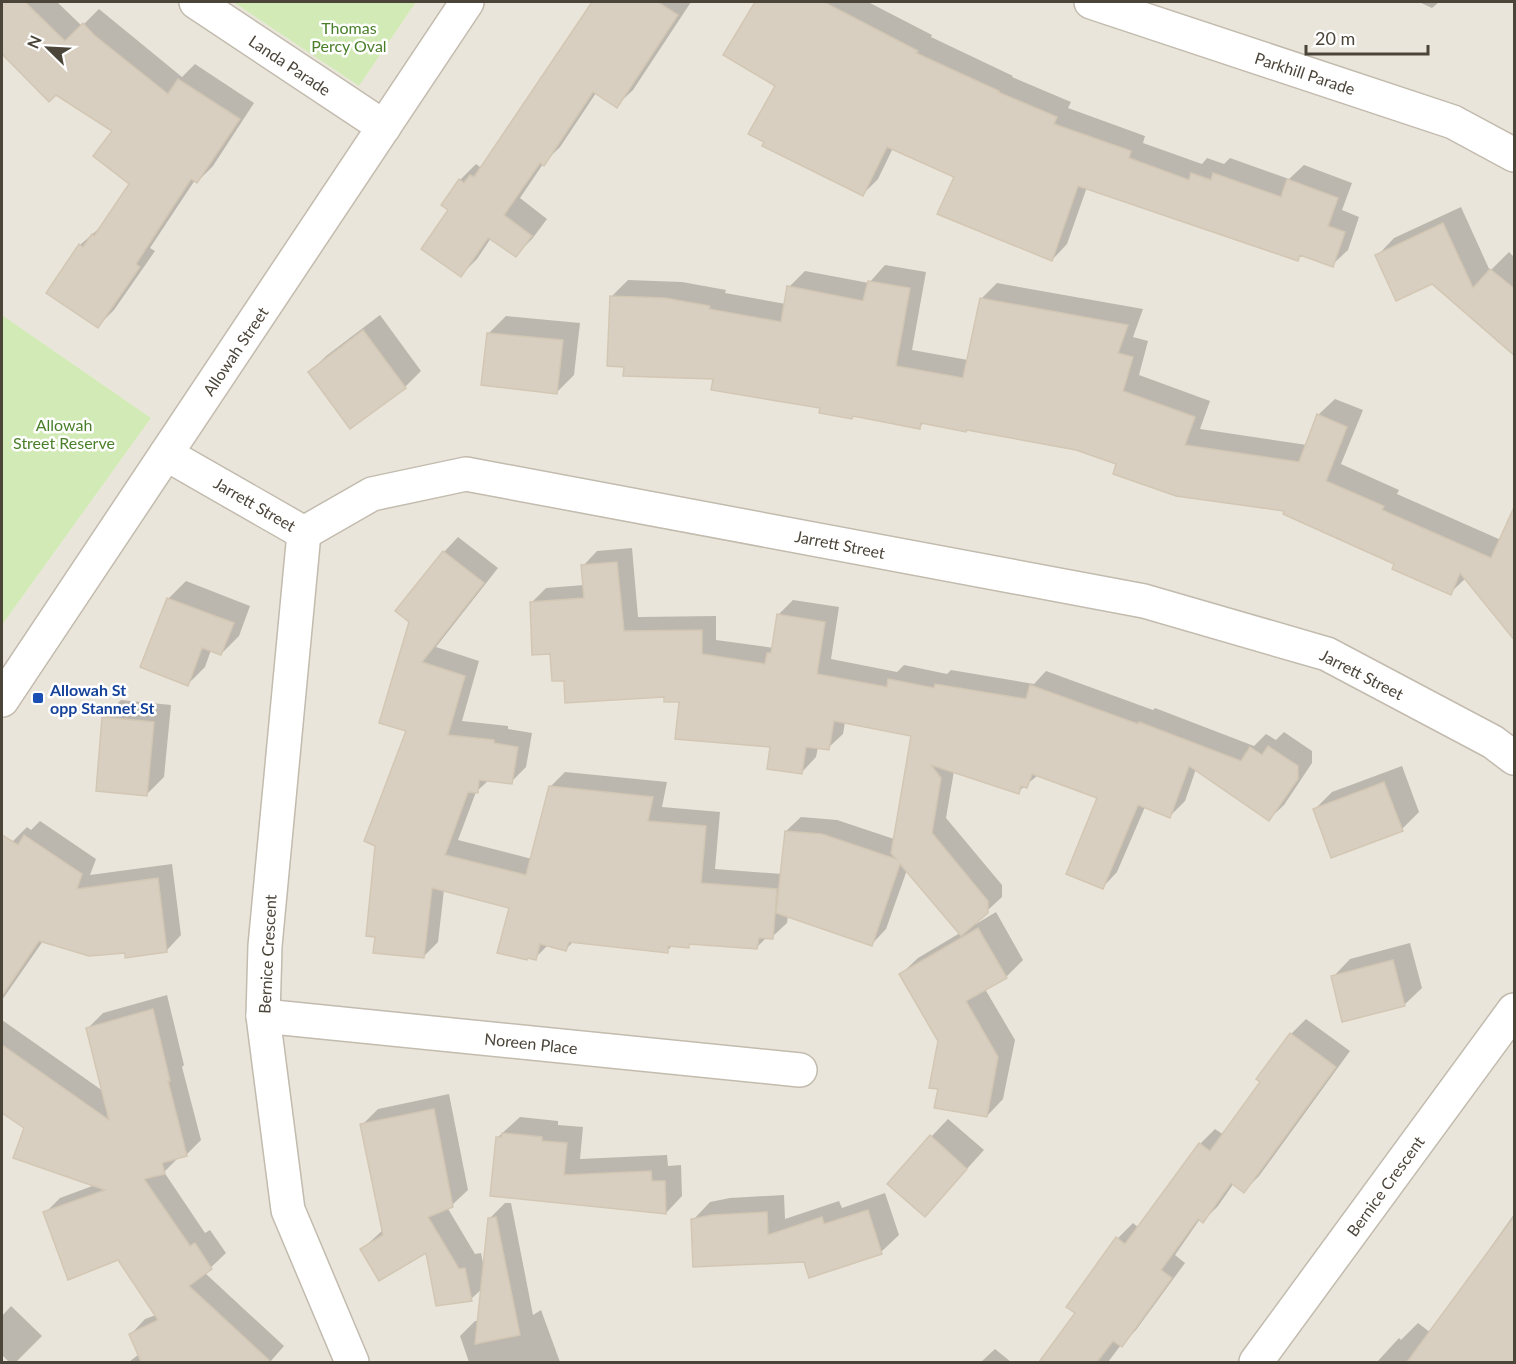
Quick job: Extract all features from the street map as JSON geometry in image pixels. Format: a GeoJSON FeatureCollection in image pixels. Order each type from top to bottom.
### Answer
{"type":"FeatureCollection","features":[{"type":"Feature","properties":{"kind":"street","name":"Landa Parade"},"geometry":{"type":"LineString","coordinates":[[196,2],[384,128]]}},
{"type":"Feature","properties":{"kind":"street","name":"Allowah Street"},"geometry":{"type":"LineString","coordinates":[[2,700],[467,2]]}},
{"type":"Feature","properties":{"kind":"street","name":"Parkhill Parade"},"geometry":{"type":"LineString","coordinates":[[1091,2],[1453,122],[1515,155]]}},
{"type":"Feature","properties":{"kind":"street","name":"Jarrett Street"},"geometry":{"type":"LineString","coordinates":[[166,454],[304,533],[372,494],[466,474],[1144,602],[1327,654],[1493,742],[1515,758]]}},
{"type":"Feature","properties":{"kind":"street","name":"Bernice Crescent"},"geometry":{"type":"LineString","coordinates":[[304,533],[265,946],[263,1016],[288,1210],[352,1362]]}},
{"type":"Feature","properties":{"kind":"street","name":"Bernice Crescent"},"geometry":{"type":"LineString","coordinates":[[1256,1362],[1515,1010]]}},
{"type":"Feature","properties":{"kind":"street","name":"Noreen Place"},"geometry":{"type":"LineString","coordinates":[[263,1016],[800,1070]]}},
{"type":"Feature","properties":{"kind":"shaded area"},"geometry":{"type":"Polygon","coordinates":[[[2,2],[233,2],[359,86],[416,2],[1514,2],[1514,1362],[2,1362],[2,625],[151,418],[2,315],[2,2]]]}},
{"type":"Feature","properties":{"kind":"green space","name":"Thomas Percy Oval"},"geometry":{"type":"Polygon","coordinates":[[[233,2],[416,2],[359,86],[233,2]]]}},
{"type":"Feature","properties":{"kind":"green space","name":"Allowah Street Reserve"},"geometry":{"type":"Polygon","coordinates":[[[2,315],[151,418],[2,625],[2,315]]]}},
{"type":"Feature","properties":{"kind":"building"},"geometry":{"type":"Polygon","coordinates":[[[2,2],[25,2],[65,41],[83,23],[94,35],[168,94],[178,79],[240,119],[197,183],[191,179],[136,264],[140,267],[98,328],[46,293],[79,244],[83,247],[92,234],[94,236],[129,184],[93,156],[112,131],[56,95],[49,102],[2,54],[2,2]]]}},
{"type":"Feature","properties":{"kind":"building"},"geometry":{"type":"Polygon","coordinates":[[[592,2],[658,2],[678,15],[617,108],[593,92],[544,166],[540,163],[504,215],[532,236],[516,257],[488,238],[461,277],[421,249],[448,210],[441,205],[459,179],[464,183],[470,175],[474,177],[592,2]]]}},
{"type":"Feature","properties":{"kind":"building"},"geometry":{"type":"Polygon","coordinates":[[[755,2],[824,2],[918,51],[916,53],[1057,117],[1054,124],[1131,151],[1129,158],[1189,180],[1191,173],[1211,180],[1213,173],[1281,197],[1287,179],[1338,198],[1328,226],[1345,232],[1333,267],[1300,255],[1298,261],[1078,186],[1052,261],[937,214],[954,177],[887,147],[863,196],[762,146],[764,142],[748,134],[775,86],[723,55],[755,2]]]}},
{"type":"Feature","properties":{"kind":"building"},"geometry":{"type":"Polygon","coordinates":[[[1443,223],[1473,288],[1490,269],[1515,289],[1515,356],[1432,284],[1396,301],[1375,255],[1443,223]]]}},
{"type":"Feature","properties":{"kind":"building"},"geometry":{"type":"Polygon","coordinates":[[[868,281],[910,288],[896,366],[963,378],[980,298],[1128,325],[1118,353],[1133,357],[1123,391],[1195,417],[1185,445],[1299,462],[1317,414],[1347,427],[1326,481],[1384,506],[1382,510],[1491,558],[1515,505],[1515,641],[1460,573],[1451,595],[1392,569],[1394,564],[1283,514],[1284,511],[1176,496],[1113,474],[1116,464],[1076,450],[921,423],[920,429],[853,416],[852,419],[819,413],[820,408],[711,390],[713,379],[623,376],[624,367],[607,366],[610,296],[665,298],[710,306],[709,309],[781,322],[787,286],[863,301],[868,281]]]}},
{"type":"Feature","properties":{"kind":"building"},"geometry":{"type":"Polygon","coordinates":[[[363,330],[406,388],[350,429],[308,372],[363,330]]]}},
{"type":"Feature","properties":{"kind":"building"},"geometry":{"type":"Polygon","coordinates":[[[487,333],[563,340],[557,394],[481,385],[487,333]]]}},
{"type":"Feature","properties":{"kind":"building"},"geometry":{"type":"Polygon","coordinates":[[[443,551],[484,583],[422,662],[465,676],[448,735],[494,740],[494,743],[518,747],[512,784],[479,780],[478,793],[468,792],[445,855],[526,875],[549,786],[653,797],[648,821],[706,826],[701,883],[777,889],[773,939],[759,938],[757,949],[689,944],[689,948],[668,946],[668,953],[569,942],[566,951],[540,944],[536,960],[528,958],[527,960],[497,953],[509,908],[432,888],[424,958],[373,953],[375,937],[366,936],[375,846],[364,841],[406,731],[379,723],[409,622],[395,611],[443,551]]]}},
{"type":"Feature","properties":{"kind":"building"},"geometry":{"type":"Polygon","coordinates":[[[617,562],[624,631],[702,630],[702,654],[765,664],[767,653],[771,653],[777,614],[825,622],[817,674],[887,687],[888,679],[934,688],[935,684],[1026,699],[1030,685],[1138,724],[1139,722],[1241,761],[1250,747],[1262,755],[1268,746],[1298,766],[1298,779],[1269,821],[1189,766],[1170,818],[1138,805],[1103,889],[1066,874],[1097,798],[1032,774],[1027,788],[1021,786],[1019,794],[931,765],[941,778],[932,833],[988,901],[988,913],[961,936],[900,864],[872,946],[776,913],[785,831],[822,834],[896,859],[891,853],[911,736],[834,721],[829,750],[806,747],[802,774],[767,769],[770,747],[675,739],[679,702],[664,702],[664,697],[565,703],[564,681],[552,681],[550,654],[532,655],[530,602],[584,598],[581,565],[617,562]]]}},
{"type":"Feature","properties":{"kind":"building"},"geometry":{"type":"Polygon","coordinates":[[[167,598],[234,623],[221,655],[202,648],[188,686],[140,667],[167,598]]]}},
{"type":"Feature","properties":{"kind":"building"},"geometry":{"type":"Polygon","coordinates":[[[102,717],[154,722],[147,796],[96,791],[102,717]]]}},
{"type":"Feature","properties":{"kind":"building"},"geometry":{"type":"Polygon","coordinates":[[[1384,782],[1403,831],[1331,858],[1313,809],[1384,782]]]}},
{"type":"Feature","properties":{"kind":"building"},"geometry":{"type":"Polygon","coordinates":[[[2,835],[18,845],[24,835],[82,874],[77,889],[158,878],[167,952],[125,958],[125,953],[89,956],[39,941],[2,996],[2,835]]]}},
{"type":"Feature","properties":{"kind":"building"},"geometry":{"type":"Polygon","coordinates":[[[978,928],[1007,978],[966,1001],[998,1057],[987,1117],[934,1108],[938,1089],[929,1088],[938,1041],[899,974],[978,928]]]}},
{"type":"Feature","properties":{"kind":"building"},"geometry":{"type":"Polygon","coordinates":[[[1393,960],[1405,1006],[1342,1022],[1331,976],[1393,960]]]}},
{"type":"Feature","properties":{"kind":"building"},"geometry":{"type":"Polygon","coordinates":[[[153,1009],[187,1156],[162,1163],[165,1174],[144,1179],[190,1246],[195,1243],[212,1269],[189,1286],[271,1362],[141,1362],[129,1334],[158,1320],[118,1260],[68,1280],[43,1212],[105,1190],[13,1158],[24,1128],[2,1113],[2,1045],[109,1120],[86,1028],[153,1009]]]}},
{"type":"Feature","properties":{"kind":"building"},"geometry":{"type":"Polygon","coordinates":[[[1290,1033],[1336,1067],[1244,1193],[1231,1183],[1203,1223],[1198,1219],[1161,1270],[1172,1278],[1122,1347],[1113,1341],[1097,1362],[1039,1362],[1075,1313],[1066,1307],[1116,1237],[1125,1244],[1199,1143],[1210,1151],[1260,1082],[1256,1079],[1290,1033]]]}},
{"type":"Feature","properties":{"kind":"building"},"geometry":{"type":"Polygon","coordinates":[[[434,1109],[453,1207],[428,1217],[459,1269],[465,1268],[472,1301],[436,1306],[426,1253],[379,1281],[360,1249],[383,1235],[360,1124],[434,1109]]]}},
{"type":"Feature","properties":{"kind":"building"},"geometry":{"type":"Polygon","coordinates":[[[502,1133],[542,1137],[542,1141],[567,1143],[564,1175],[651,1171],[652,1181],[665,1181],[666,1214],[490,1196],[496,1137],[502,1137],[502,1133]]]}},
{"type":"Feature","properties":{"kind":"building"},"geometry":{"type":"Polygon","coordinates":[[[930,1135],[967,1169],[925,1217],[887,1184],[930,1135]]]}},
{"type":"Feature","properties":{"kind":"building"},"geometry":{"type":"Polygon","coordinates":[[[868,1210],[882,1254],[809,1278],[804,1262],[693,1267],[691,1219],[712,1215],[767,1212],[768,1235],[822,1217],[824,1224],[868,1210]]]}},
{"type":"Feature","properties":{"kind":"building"},"geometry":{"type":"Polygon","coordinates":[[[1515,1215],[1515,1362],[1407,1362],[1515,1215]]]}},
{"type":"Feature","properties":{"kind":"building"},"geometry":{"type":"Polygon","coordinates":[[[496,1217],[520,1335],[475,1344],[488,1218],[496,1217]]]}},
{"type":"Feature","properties":{"kind":"place","name":"Allowah St opp Stannet St"},"geometry":{"type":"Point","coordinates":[38,698]}}]}
